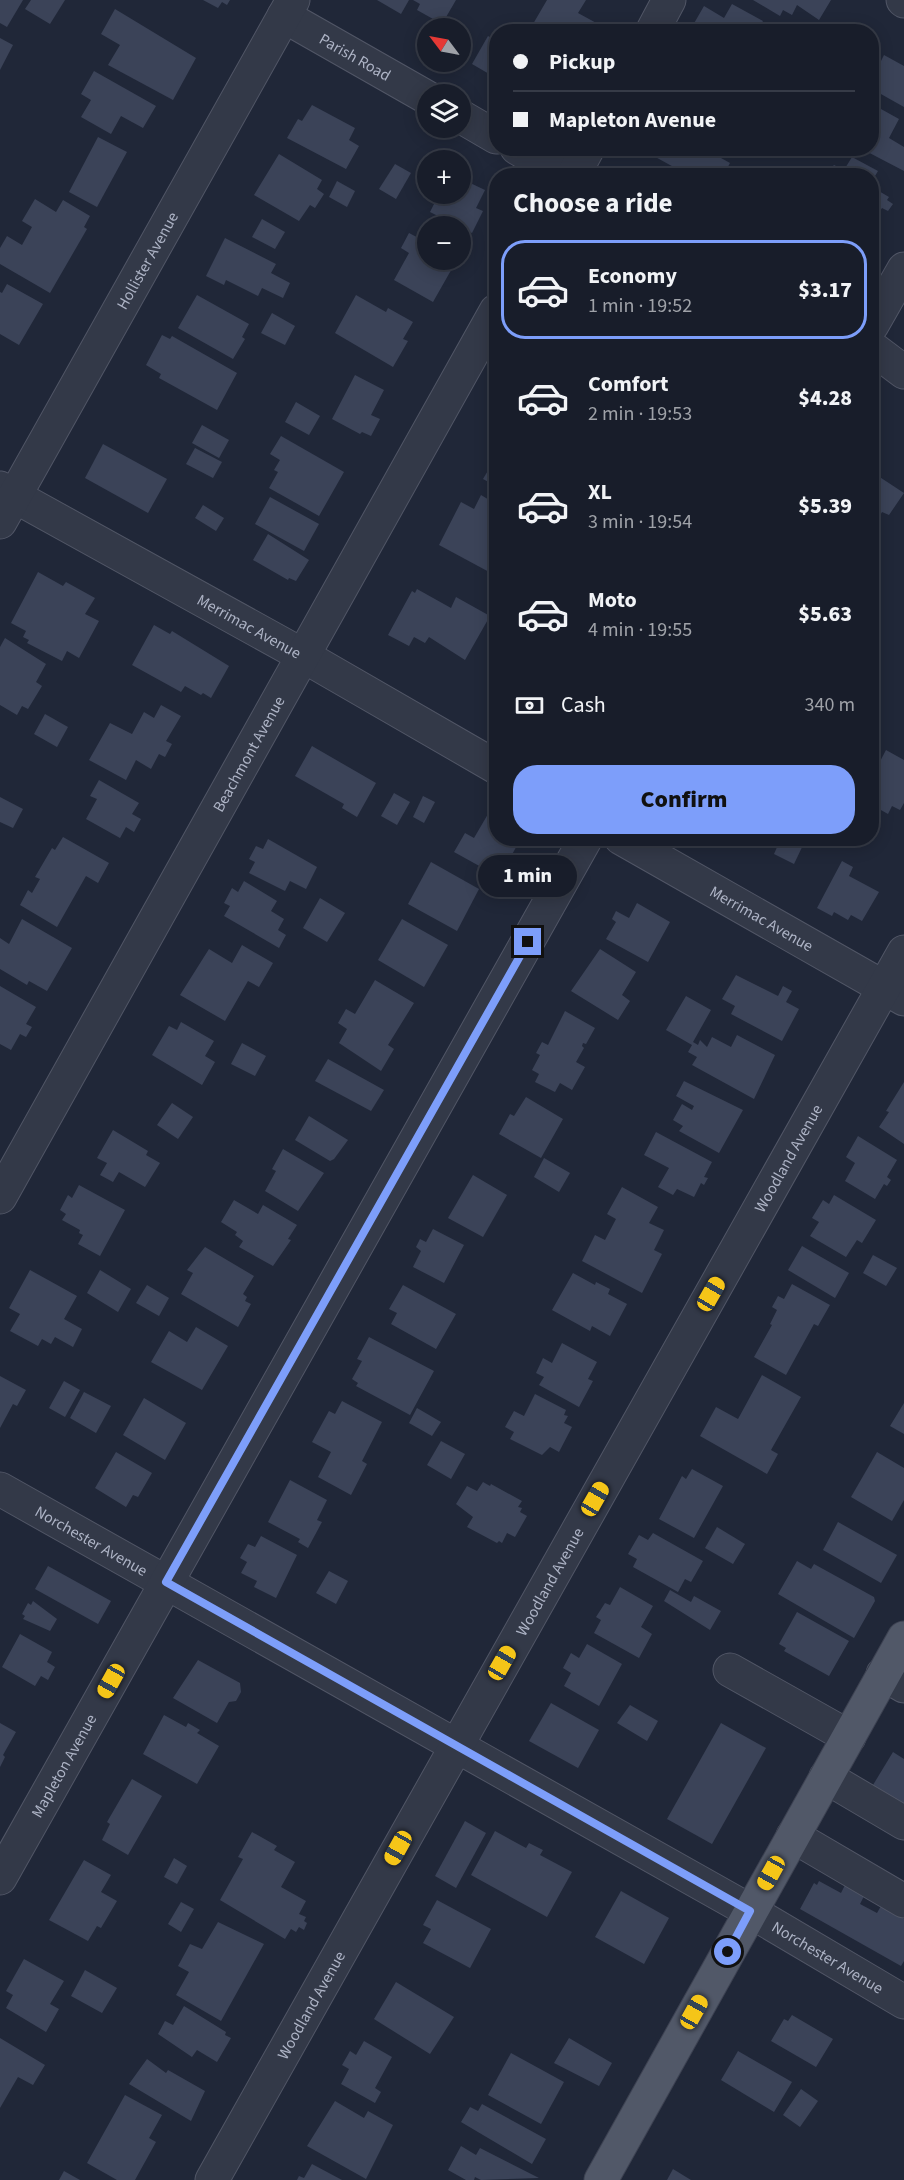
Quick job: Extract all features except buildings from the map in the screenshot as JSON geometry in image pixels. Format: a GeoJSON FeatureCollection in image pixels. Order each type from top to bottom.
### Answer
{"type":"FeatureCollection","features":[{"type":"Feature","properties":{"kind":"main road"},"geometry":{"type":"LineString","coordinates":[[601,2180],[849,1737],[894,1680],[904,1638]]}},
{"type":"Feature","properties":{"kind":"street"},"geometry":{"type":"LineString","coordinates":[[656,24],[669,0]]}},
{"type":"Feature","properties":{"kind":"street","name":"Parish Road"},"geometry":{"type":"LineString","coordinates":[[289,8],[417,91]]}},
{"type":"Feature","properties":{"kind":"street","name":"Hollister Avenue"},"geometry":{"type":"LineString","coordinates":[[5,502],[289,8]]}},
{"type":"Feature","properties":{"kind":"street"},"geometry":{"type":"LineString","coordinates":[[471,122],[489,133]]}},
{"type":"Feature","properties":{"kind":"street"},"geometry":{"type":"LineString","coordinates":[[531,156],[551,168]]}},
{"type":"Feature","properties":{"kind":"street"},"geometry":{"type":"LineString","coordinates":[[879,313],[904,269]]}},
{"type":"Feature","properties":{"kind":"street","name":"Beachmont Avenue"},"geometry":{"type":"LineString","coordinates":[[0,1197],[489,323]]}},
{"type":"Feature","properties":{"kind":"street"},"geometry":{"type":"LineString","coordinates":[[879,353],[904,372]]}},
{"type":"Feature","properties":{"kind":"street","name":"Merrimac Avenue"},"geometry":{"type":"LineString","coordinates":[[5,502],[302,655],[489,763]]}},
{"type":"Feature","properties":{"kind":"street","name":"Mapleton Avenue"},"geometry":{"type":"LineString","coordinates":[[0,1878],[581,846]]}},
{"type":"Feature","properties":{"kind":"street","name":"Merrimac Avenue"},"geometry":{"type":"LineString","coordinates":[[635,846],[894,993]]}},
{"type":"Feature","properties":{"kind":"street","name":"Woodland Avenue"},"geometry":{"type":"LineString","coordinates":[[212,2180],[456,1745],[894,993],[904,952]]}},
{"type":"Feature","properties":{"kind":"street","name":"Norchester Avenue"},"geometry":{"type":"LineString","coordinates":[[0,1489],[750,1911],[904,2002]]}},
{"type":"Feature","properties":{"kind":"street"},"geometry":{"type":"LineString","coordinates":[[730,1670],[849,1737]]}},
{"type":"Feature","properties":{"kind":"street"},"geometry":{"type":"LineString","coordinates":[[826,1777],[904,1823]]}},
{"type":"Feature","properties":{"kind":"street"},"geometry":{"type":"LineString","coordinates":[[792,1836],[904,1901]]}},
{"type":"Feature","properties":{"kind":"route"},"geometry":{"type":"LineString","coordinates":[[528,942],[166,1582],[750,1911],[728,1952]]}}]}
